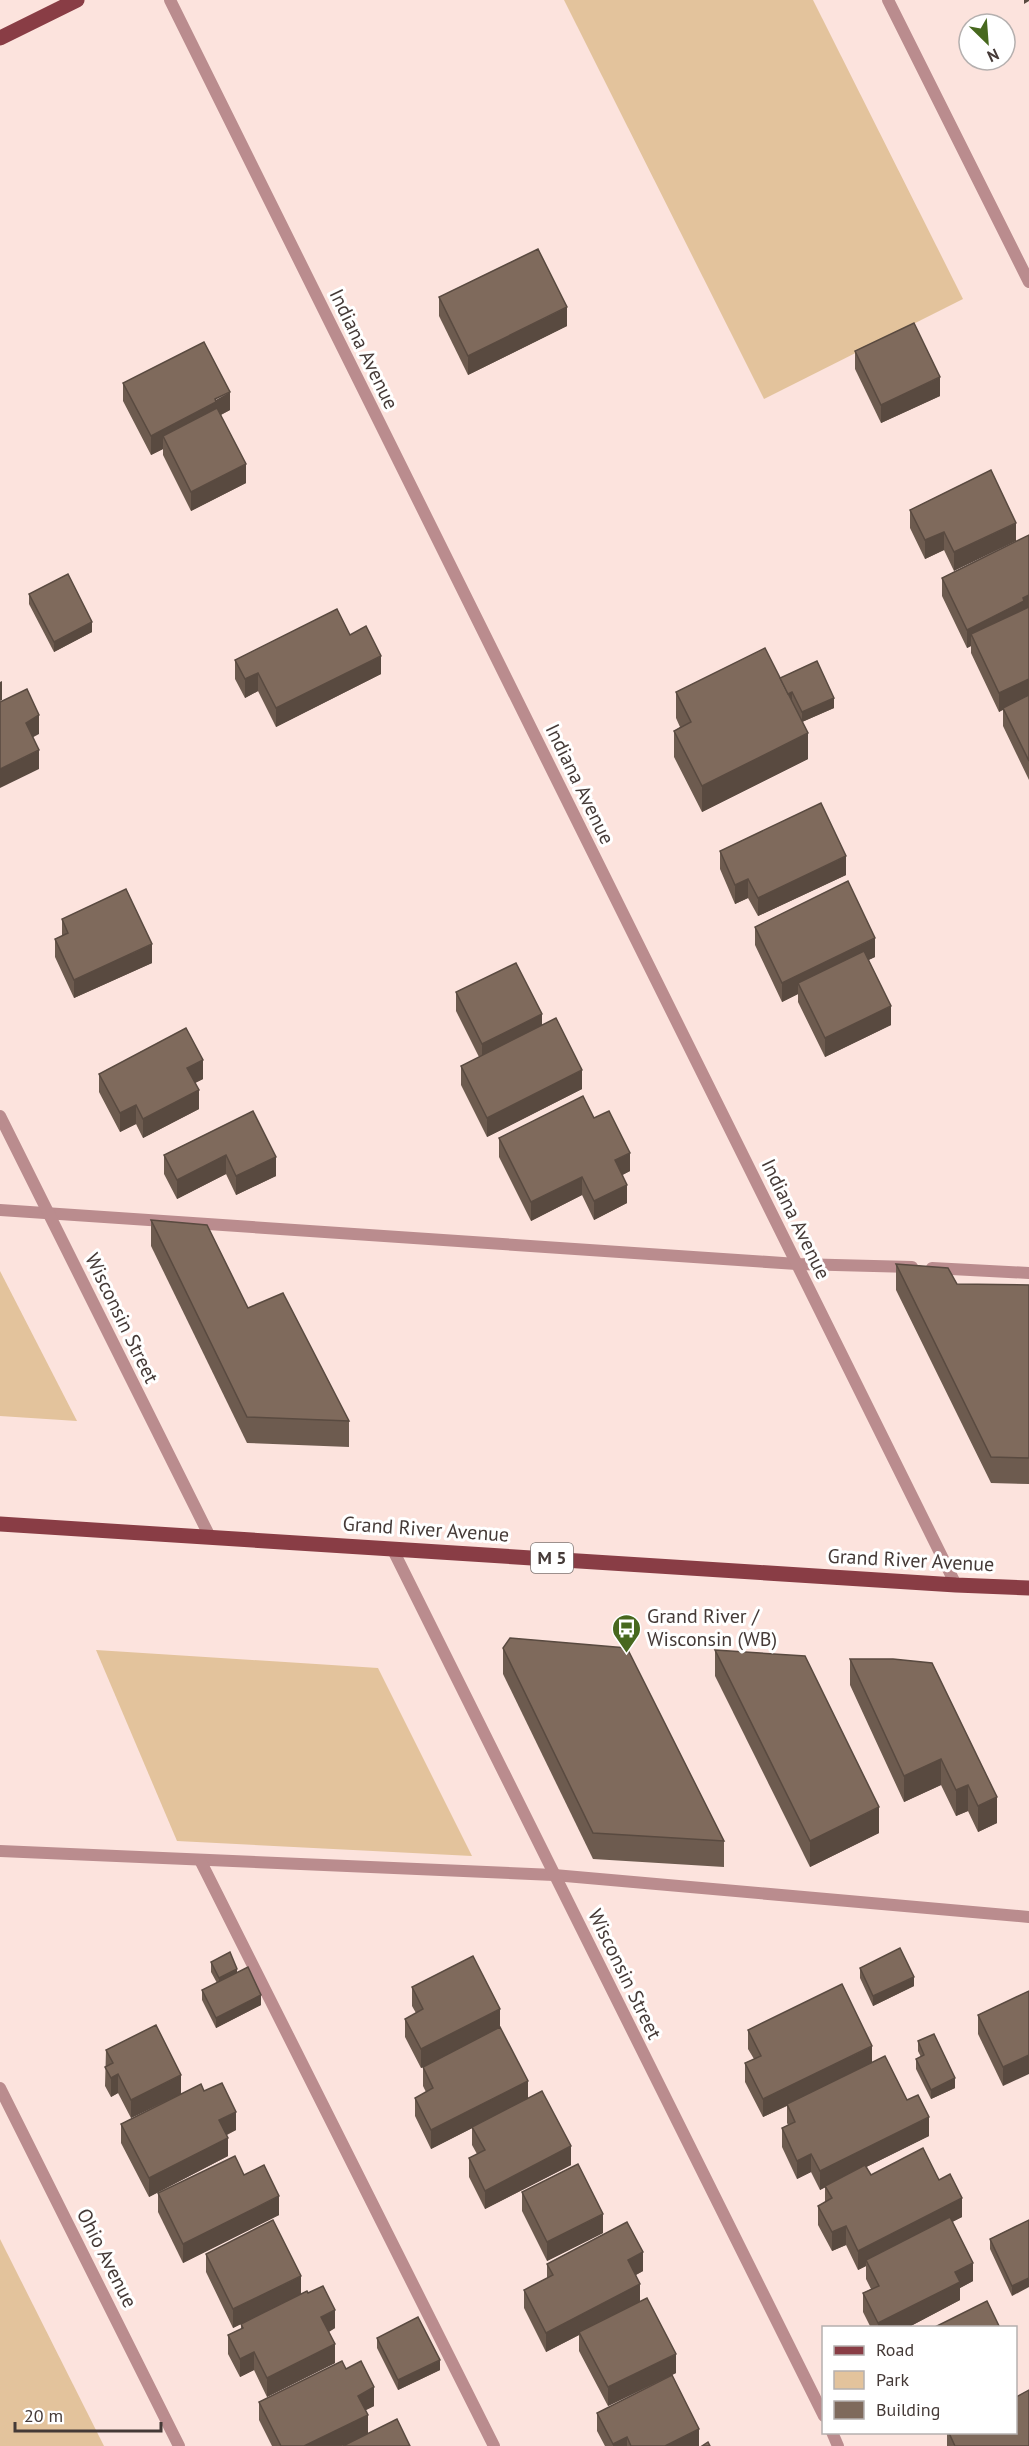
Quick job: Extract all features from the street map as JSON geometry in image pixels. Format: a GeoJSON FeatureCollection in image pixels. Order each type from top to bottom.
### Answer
{"type":"FeatureCollection","features":[{"type":"Feature","properties":{"kind":"main road"},"geometry":{"type":"LineString","coordinates":[[0,38],[77,0]]}},
{"type":"Feature","properties":{"kind":"main road","name":"Grand River Avenue"},"geometry":{"type":"LineString","coordinates":[[0,1524],[1029,1588]]}},
{"type":"Feature","properties":{"kind":"street","name":"Indiana Avenue"},"geometry":{"type":"LineString","coordinates":[[170,0],[957,1585]]}},
{"type":"Feature","properties":{"kind":"street"},"geometry":{"type":"LineString","coordinates":[[888,0],[1029,282]]}},
{"type":"Feature","properties":{"kind":"street","name":"Wisconsin Street"},"geometry":{"type":"LineString","coordinates":[[0,1116],[210,1537]]}},
{"type":"Feature","properties":{"kind":"street"},"geometry":{"type":"LineString","coordinates":[[0,1210],[797,1264],[863,1264],[1029,1273]]}},
{"type":"Feature","properties":{"kind":"street","name":"Wisconsin Street"},"geometry":{"type":"LineString","coordinates":[[392,1548],[822,2412]]}},
{"type":"Feature","properties":{"kind":"street"},"geometry":{"type":"LineString","coordinates":[[0,1851],[554,1875],[1029,1917]]}},
{"type":"Feature","properties":{"kind":"street"},"geometry":{"type":"LineString","coordinates":[[200,1860],[494,2446]]}},
{"type":"Feature","properties":{"kind":"street","name":"Ohio Avenue"},"geometry":{"type":"LineString","coordinates":[[0,2088],[179,2446]]}},
{"type":"Feature","properties":{"kind":"green space"},"geometry":{"type":"Polygon","coordinates":[[[564,0],[813,0],[963,299],[764,399],[564,0]]]}},
{"type":"Feature","properties":{"kind":"green space"},"geometry":{"type":"Polygon","coordinates":[[[0,1271],[77,1421],[0,1416],[0,1271]]]}},
{"type":"Feature","properties":{"kind":"green space"},"geometry":{"type":"Polygon","coordinates":[[[96,1650],[378,1668],[472,1856],[177,1841],[96,1650]]]}},
{"type":"Feature","properties":{"kind":"green space"},"geometry":{"type":"Polygon","coordinates":[[[0,2239],[104,2446],[0,2446],[0,2239]]]}},
{"type":"Feature","properties":{"kind":"building"},"geometry":{"type":"Polygon","coordinates":[[[538,249],[567,307],[468,356],[439,297],[538,249]]]}},
{"type":"Feature","properties":{"kind":"building"},"geometry":{"type":"Polygon","coordinates":[[[914,323],[940,377],[881,405],[855,351],[914,323]]]}},
{"type":"Feature","properties":{"kind":"building"},"geometry":{"type":"Polygon","coordinates":[[[204,342],[230,392],[215,399],[216,402],[151,436],[123,383],[204,342]]]}},
{"type":"Feature","properties":{"kind":"building"},"geometry":{"type":"Polygon","coordinates":[[[217,408],[246,464],[191,492],[163,436],[217,408]]]}},
{"type":"Feature","properties":{"kind":"building"},"geometry":{"type":"Polygon","coordinates":[[[991,470],[1016,523],[954,552],[944,532],[925,540],[910,510],[991,470]]]}},
{"type":"Feature","properties":{"kind":"building"},"geometry":{"type":"Polygon","coordinates":[[[1029,535],[1029,595],[1023,598],[1024,601],[967,630],[942,578],[1029,535]]]}},
{"type":"Feature","properties":{"kind":"building"},"geometry":{"type":"Polygon","coordinates":[[[68,574],[92,622],[54,642],[29,594],[68,574]]]}},
{"type":"Feature","properties":{"kind":"building"},"geometry":{"type":"Polygon","coordinates":[[[1029,607],[1029,679],[999,693],[971,634],[1029,607]]]}},
{"type":"Feature","properties":{"kind":"building"},"geometry":{"type":"Polygon","coordinates":[[[337,609],[350,635],[366,626],[381,656],[276,708],[258,673],[245,679],[235,660],[337,609]]]}},
{"type":"Feature","properties":{"kind":"building"},"geometry":{"type":"Polygon","coordinates":[[[765,648],[808,733],[702,786],[674,731],[691,722],[676,692],[765,648]]]}},
{"type":"Feature","properties":{"kind":"building"},"geometry":{"type":"Polygon","coordinates":[[[817,661],[834,698],[802,712],[792,692],[788,694],[780,678],[817,661]]]}},
{"type":"Feature","properties":{"kind":"building"},"geometry":{"type":"Polygon","coordinates":[[[27,689],[39,715],[26,723],[39,750],[0,769],[0,702],[27,689]]]}},
{"type":"Feature","properties":{"kind":"building"},"geometry":{"type":"Polygon","coordinates":[[[1029,695],[1029,761],[1003,708],[1029,695]]]}},
{"type":"Feature","properties":{"kind":"building"},"geometry":{"type":"Polygon","coordinates":[[[821,803],[846,856],[758,898],[748,879],[735,885],[720,851],[821,803]]]}},
{"type":"Feature","properties":{"kind":"building"},"geometry":{"type":"Polygon","coordinates":[[[848,881],[875,938],[782,983],[755,927],[848,881]]]}},
{"type":"Feature","properties":{"kind":"building"},"geometry":{"type":"Polygon","coordinates":[[[126,889],[152,944],[74,980],[55,939],[68,933],[62,919],[126,889]]]}},
{"type":"Feature","properties":{"kind":"building"},"geometry":{"type":"Polygon","coordinates":[[[864,951],[891,1006],[825,1038],[798,983],[864,951]]]}},
{"type":"Feature","properties":{"kind":"building"},"geometry":{"type":"Polygon","coordinates":[[[516,963],[542,1014],[482,1044],[456,992],[516,963]]]}},
{"type":"Feature","properties":{"kind":"building"},"geometry":{"type":"Polygon","coordinates":[[[556,1018],[582,1070],[487,1118],[461,1066],[556,1018]]]}},
{"type":"Feature","properties":{"kind":"building"},"geometry":{"type":"Polygon","coordinates":[[[186,1028],[203,1060],[187,1068],[199,1090],[143,1119],[136,1105],[120,1113],[99,1074],[186,1028]]]}},
{"type":"Feature","properties":{"kind":"building"},"geometry":{"type":"Polygon","coordinates":[[[583,1096],[594,1118],[609,1111],[630,1153],[615,1160],[627,1185],[594,1201],[582,1177],[531,1202],[499,1138],[583,1096]]]}},
{"type":"Feature","properties":{"kind":"building"},"geometry":{"type":"Polygon","coordinates":[[[253,1111],[276,1157],[236,1176],[226,1155],[177,1180],[164,1155],[253,1111]]]}},
{"type":"Feature","properties":{"kind":"building"},"geometry":{"type":"Polygon","coordinates":[[[151,1220],[207,1225],[248,1308],[283,1293],[349,1421],[247,1417],[151,1220]]]}},
{"type":"Feature","properties":{"kind":"building"},"geometry":{"type":"Polygon","coordinates":[[[896,1264],[948,1268],[957,1284],[1029,1285],[1029,1458],[991,1457],[896,1264]]]}},
{"type":"Feature","properties":{"kind":"building"},"geometry":{"type":"Polygon","coordinates":[[[510,1638],[627,1648],[724,1841],[593,1833],[503,1648],[510,1638]]]}},
{"type":"Feature","properties":{"kind":"building"},"geometry":{"type":"Polygon","coordinates":[[[715,1650],[805,1656],[879,1807],[810,1841],[715,1650]]]}},
{"type":"Feature","properties":{"kind":"building"},"geometry":{"type":"Polygon","coordinates":[[[850,1659],[893,1659],[932,1663],[997,1797],[978,1806],[968,1785],[956,1790],[941,1759],[904,1776],[850,1659]]]}},
{"type":"Feature","properties":{"kind":"building"},"geometry":{"type":"Polygon","coordinates":[[[900,1948],[914,1977],[873,1996],[860,1968],[900,1948]]]}},
{"type":"Feature","properties":{"kind":"building"},"geometry":{"type":"Polygon","coordinates":[[[230,1952],[237,1969],[219,1978],[211,1962],[230,1952]]]}},
{"type":"Feature","properties":{"kind":"building"},"geometry":{"type":"Polygon","coordinates":[[[473,1956],[500,2009],[421,2049],[405,2019],[423,2009],[412,1987],[473,1956]]]}},
{"type":"Feature","properties":{"kind":"building"},"geometry":{"type":"Polygon","coordinates":[[[248,1967],[261,1995],[216,2018],[202,1990],[248,1967]]]}},
{"type":"Feature","properties":{"kind":"building"},"geometry":{"type":"Polygon","coordinates":[[[842,1984],[872,2046],[763,2099],[745,2063],[761,2056],[748,2030],[842,1984]]]}},
{"type":"Feature","properties":{"kind":"building"},"geometry":{"type":"Polygon","coordinates":[[[1029,1991],[1029,2055],[1003,2067],[978,2015],[1029,1991]]]}},
{"type":"Feature","properties":{"kind":"building"},"geometry":{"type":"Polygon","coordinates":[[[156,2025],[181,2075],[131,2100],[118,2074],[111,2078],[105,2067],[113,2063],[106,2050],[156,2025]]]}},
{"type":"Feature","properties":{"kind":"building"},"geometry":{"type":"Polygon","coordinates":[[[500,2027],[528,2081],[431,2130],[415,2098],[433,2088],[423,2067],[500,2027]]]}},
{"type":"Feature","properties":{"kind":"building"},"geometry":{"type":"Polygon","coordinates":[[[934,2034],[955,2078],[931,2090],[916,2059],[924,2055],[918,2041],[934,2034]]]}},
{"type":"Feature","properties":{"kind":"building"},"geometry":{"type":"Polygon","coordinates":[[[885,2056],[907,2100],[918,2095],[929,2117],[820,2171],[811,2154],[797,2161],[782,2128],[795,2122],[787,2104],[885,2056]]]}},
{"type":"Feature","properties":{"kind":"building"},"geometry":{"type":"Polygon","coordinates":[[[222,2083],[236,2112],[219,2120],[228,2138],[149,2178],[121,2124],[201,2084],[204,2091],[222,2083]]]}},
{"type":"Feature","properties":{"kind":"building"},"geometry":{"type":"Polygon","coordinates":[[[542,2091],[571,2146],[485,2191],[469,2158],[485,2150],[472,2127],[542,2091]]]}},
{"type":"Feature","properties":{"kind":"building"},"geometry":{"type":"Polygon","coordinates":[[[923,2148],[939,2180],[950,2174],[962,2198],[858,2251],[846,2226],[832,2232],[818,2206],[832,2198],[825,2186],[865,2165],[871,2175],[923,2148]]]}},
{"type":"Feature","properties":{"kind":"building"},"geometry":{"type":"Polygon","coordinates":[[[235,2156],[244,2175],[264,2165],[279,2196],[183,2244],[158,2193],[235,2156]]]}},
{"type":"Feature","properties":{"kind":"building"},"geometry":{"type":"Polygon","coordinates":[[[578,2164],[603,2214],[547,2242],[522,2192],[578,2164]]]}},
{"type":"Feature","properties":{"kind":"building"},"geometry":{"type":"Polygon","coordinates":[[[950,2217],[973,2263],[955,2272],[960,2282],[878,2323],[863,2293],[879,2286],[866,2260],[950,2217]]]}},
{"type":"Feature","properties":{"kind":"building"},"geometry":{"type":"Polygon","coordinates":[[[273,2220],[301,2276],[233,2309],[206,2254],[273,2220]]]}},
{"type":"Feature","properties":{"kind":"building"},"geometry":{"type":"Polygon","coordinates":[[[1029,2220],[1029,2278],[1012,2286],[990,2239],[1029,2220]]]}},
{"type":"Feature","properties":{"kind":"building"},"geometry":{"type":"Polygon","coordinates":[[[627,2222],[643,2252],[628,2260],[640,2284],[546,2333],[524,2290],[553,2275],[547,2264],[627,2222]]]}},
{"type":"Feature","properties":{"kind":"building"},"geometry":{"type":"Polygon","coordinates":[[[323,2286],[335,2310],[321,2317],[335,2344],[267,2378],[254,2352],[240,2359],[228,2335],[243,2328],[241,2324],[307,2291],[308,2293],[323,2286]]]}},
{"type":"Feature","properties":{"kind":"building"},"geometry":{"type":"Polygon","coordinates":[[[647,2298],[676,2354],[608,2387],[579,2332],[647,2298]]]}},
{"type":"Feature","properties":{"kind":"building"},"geometry":{"type":"Polygon","coordinates":[[[987,2301],[999,2326],[937,2326],[987,2301]]]}},
{"type":"Feature","properties":{"kind":"building"},"geometry":{"type":"Polygon","coordinates":[[[418,2317],[440,2360],[398,2380],[377,2338],[418,2317]]]}},
{"type":"Feature","properties":{"kind":"building"},"geometry":{"type":"Polygon","coordinates":[[[342,2361],[346,2369],[361,2361],[374,2387],[358,2396],[368,2415],[304,2446],[281,2446],[259,2402],[342,2361]]]}},
{"type":"Feature","properties":{"kind":"building"},"geometry":{"type":"Polygon","coordinates":[[[672,2375],[699,2429],[665,2446],[631,2446],[627,2437],[613,2444],[597,2413],[672,2375]]]}},
{"type":"Feature","properties":{"kind":"building"},"geometry":{"type":"Polygon","coordinates":[[[1029,2390],[1029,2446],[955,2446],[949,2434],[1017,2434],[1017,2396],[1029,2390]]]}},
{"type":"Feature","properties":{"kind":"building"},"geometry":{"type":"Polygon","coordinates":[[[397,2419],[410,2446],[343,2446],[397,2419]]]}},
{"type":"Feature","properties":{"kind":"place","name":"Grand River / Wisconsin (WB)"},"geometry":{"type":"Point","coordinates":[626,1654]}}]}
